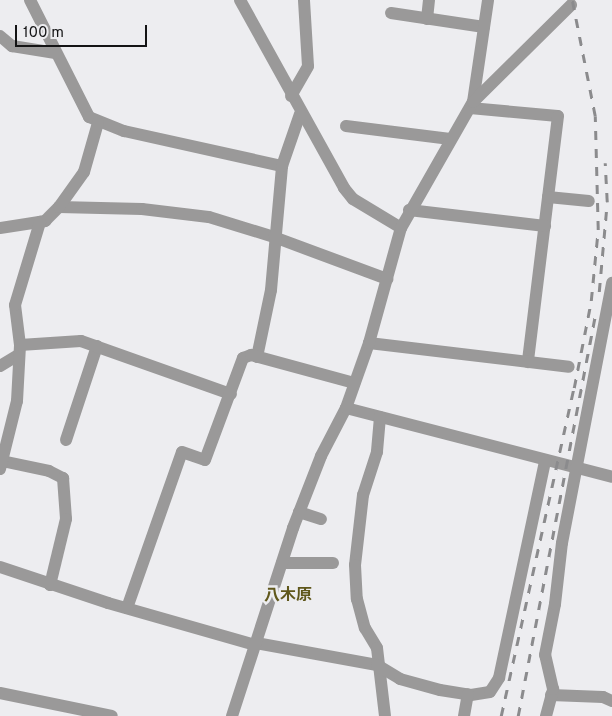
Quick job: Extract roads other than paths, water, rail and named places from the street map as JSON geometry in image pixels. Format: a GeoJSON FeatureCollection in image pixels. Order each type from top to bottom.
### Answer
{"type":"FeatureCollection","features":[{"type":"Feature","properties":{"kind":"street"},"geometry":{"type":"LineString","coordinates":[[30,0],[80,104],[89,117],[98,123],[282,166]]}},
{"type":"Feature","properties":{"kind":"street"},"geometry":{"type":"LineString","coordinates":[[240,0],[300,114],[344,188],[353,199],[400,228]]}},
{"type":"Feature","properties":{"kind":"street"},"geometry":{"type":"LineString","coordinates":[[291,96],[308,66],[304,0]]}},
{"type":"Feature","properties":{"kind":"street"},"geometry":{"type":"LineString","coordinates":[[427,18],[429,0]]}},
{"type":"Feature","properties":{"kind":"street"},"geometry":{"type":"LineString","coordinates":[[472,105],[488,0]]}},
{"type":"Feature","properties":{"kind":"street"},"geometry":{"type":"LineString","coordinates":[[232,716],[299,512],[321,456],[346,408],[369,342],[400,228],[450,139],[472,105],[571,6]]}},
{"type":"Feature","properties":{"kind":"street"},"geometry":{"type":"LineString","coordinates":[[391,13],[484,27]]}},
{"type":"Feature","properties":{"kind":"street"},"geometry":{"type":"LineString","coordinates":[[0,36],[12,46],[55,53]]}},
{"type":"Feature","properties":{"kind":"street"},"geometry":{"type":"LineString","coordinates":[[472,105],[558,116],[528,362]]}},
{"type":"Feature","properties":{"kind":"street"},"geometry":{"type":"LineString","coordinates":[[257,357],[271,290],[274,237],[282,166],[300,114]]}},
{"type":"Feature","properties":{"kind":"street"},"geometry":{"type":"LineString","coordinates":[[0,228],[45,221],[59,207],[84,172],[98,123]]}},
{"type":"Feature","properties":{"kind":"street"},"geometry":{"type":"LineString","coordinates":[[346,126],[450,139]]}},
{"type":"Feature","properties":{"kind":"street"},"geometry":{"type":"LineString","coordinates":[[548,197],[590,201]]}},
{"type":"Feature","properties":{"kind":"street"},"geometry":{"type":"LineString","coordinates":[[59,207],[142,209],[195,214],[274,237],[387,279]]}},
{"type":"Feature","properties":{"kind":"street"},"geometry":{"type":"LineString","coordinates":[[409,210],[545,226]]}},
{"type":"Feature","properties":{"kind":"street"},"geometry":{"type":"LineString","coordinates":[[40,222],[15,305],[19,350],[16,401],[1,465],[49,471],[63,478],[66,519],[50,585]]}},
{"type":"Feature","properties":{"kind":"street"},"geometry":{"type":"LineString","coordinates":[[546,716],[551,695],[545,655],[562,543],[578,470],[612,284]]}},
{"type":"Feature","properties":{"kind":"street"},"geometry":{"type":"LineString","coordinates":[[0,366],[19,350],[81,340],[231,394]]}},
{"type":"Feature","properties":{"kind":"street"},"geometry":{"type":"LineString","coordinates":[[369,342],[569,367]]}},
{"type":"Feature","properties":{"kind":"street"},"geometry":{"type":"LineString","coordinates":[[66,440],[96,346]]}},
{"type":"Feature","properties":{"kind":"street"},"geometry":{"type":"LineString","coordinates":[[127,608],[182,452],[205,460],[243,358],[257,357],[354,384]]}},
{"type":"Feature","properties":{"kind":"street"},"geometry":{"type":"LineString","coordinates":[[346,408],[578,470],[612,477]]}},
{"type":"Feature","properties":{"kind":"street"},"geometry":{"type":"LineString","coordinates":[[380,417],[377,452],[362,495],[355,565],[356,599],[365,628],[377,648],[377,665],[385,716]]}},
{"type":"Feature","properties":{"kind":"street"},"geometry":{"type":"LineString","coordinates":[[0,567],[50,585],[256,644],[377,665],[400,679],[468,694],[490,692],[499,678],[545,461]]}},
{"type":"Feature","properties":{"kind":"street"},"geometry":{"type":"LineString","coordinates":[[299,512],[321,519]]}},
{"type":"Feature","properties":{"kind":"street"},"geometry":{"type":"LineString","coordinates":[[282,563],[333,563]]}},
{"type":"Feature","properties":{"kind":"street"},"geometry":{"type":"LineString","coordinates":[[0,693],[112,716]]}},
{"type":"Feature","properties":{"kind":"street"},"geometry":{"type":"LineString","coordinates":[[464,716],[468,694]]}},
{"type":"Feature","properties":{"kind":"street"},"geometry":{"type":"LineString","coordinates":[[551,695],[603,697],[612,700]]}},
{"type":"Feature","properties":{"kind":"railway"},"geometry":{"type":"LineString","coordinates":[[501,716],[574,388],[591,301],[598,230],[595,116],[572,0]]}},
{"type":"Feature","properties":{"kind":"railway"},"geometry":{"type":"LineString","coordinates":[[599,292],[607,202],[605,163]]}},
{"type":"Feature","properties":{"kind":"railway"},"geometry":{"type":"LineString","coordinates":[[518,716],[595,317]]}},
{"type":"Feature","properties":{"kind":"district","name":"八木原"},"geometry":{"type":"Point","coordinates":[288,596]}}]}
